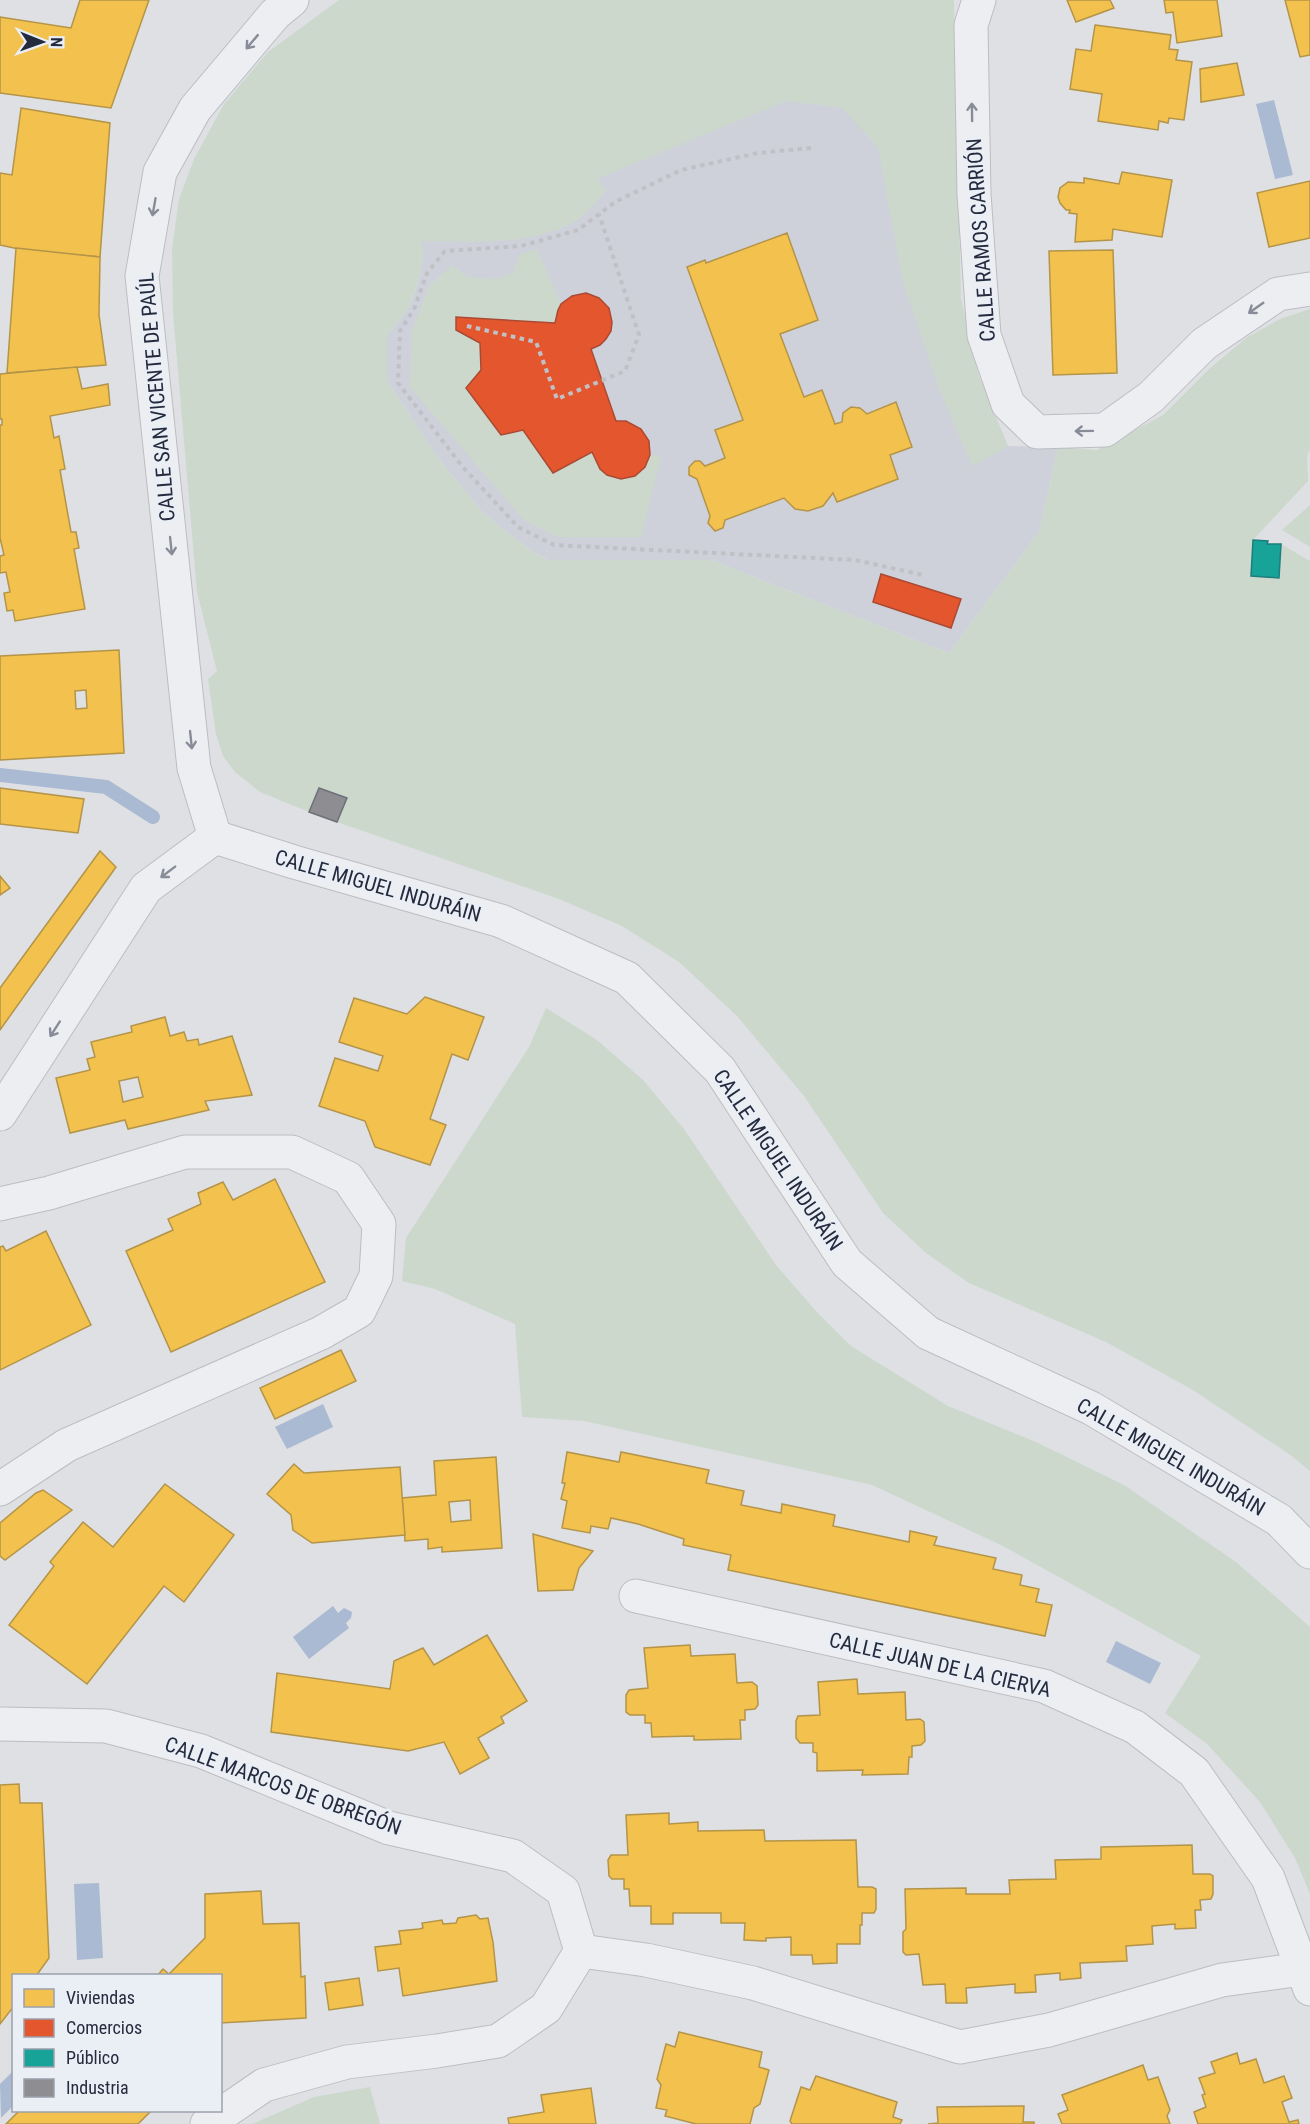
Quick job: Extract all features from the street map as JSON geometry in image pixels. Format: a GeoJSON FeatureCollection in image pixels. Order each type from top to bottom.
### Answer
{"type":"FeatureCollection","features":[{"type":"Feature","properties":{"kind":"street","name":"CALLE SAN VICENTE DE PAÚL"},"geometry":{"type":"LineString","coordinates":[[215,837],[194,768],[142,276],[160,172],[195,109],[275,14],[292,0]]}},
{"type":"Feature","properties":{"kind":"street","name":"CALLE RAMOS CARRIÓN"},"geometry":{"type":"LineString","coordinates":[[979,0],[971,25],[971,47],[974,194],[984,335],[1008,404],[1037,432],[1105,430],[1151,397],[1204,344],[1278,294],[1310,289]]}},
{"type":"Feature","properties":{"kind":"street"},"geometry":{"type":"LineString","coordinates":[[0,1114],[146,888],[215,837]]}},
{"type":"Feature","properties":{"kind":"street","name":"CALLE MIGUEL INDURÁIN"},"geometry":{"type":"LineString","coordinates":[[215,837],[501,921],[627,978],[720,1070],[847,1263],[928,1333],[1090,1407],[1279,1520],[1310,1552]]}},
{"type":"Feature","properties":{"kind":"street"},"geometry":{"type":"LineString","coordinates":[[0,1204],[49,1193],[185,1152],[292,1152],[348,1178],[379,1224],[376,1276],[359,1311],[321,1333],[67,1445],[0,1490]]}},
{"type":"Feature","properties":{"kind":"street","name":"CALLE JUAN DE LA CIERVA"},"geometry":{"type":"LineString","coordinates":[[636,1596],[1044,1686],[1134,1727],[1194,1772],[1268,1878],[1306,1979]]}},
{"type":"Feature","properties":{"kind":"street","name":"CALLE MARCOS DE OBREGÓN"},"geometry":{"type":"LineString","coordinates":[[0,1724],[106,1726],[127,1731],[201,1751],[388,1828],[513,1856],[563,1892],[581,1951]]}},
{"type":"Feature","properties":{"kind":"street"},"geometry":{"type":"LineString","coordinates":[[207,2124],[264,2085],[347,2062],[498,2041],[546,2008],[581,1951],[646,1960],[753,1983],[960,2046],[1049,2030],[1222,1980],[1306,1979]]}},
{"type":"Feature","properties":{"kind":"path"},"geometry":{"type":"LineString","coordinates":[[811,148],[759,153],[681,170],[615,202],[578,230],[521,246],[445,251],[427,273],[414,309],[400,331],[398,383],[462,466],[518,527],[554,545],[855,560],[922,575]]}},
{"type":"Feature","properties":{"kind":"path"},"geometry":{"type":"LineString","coordinates":[[467,326],[536,342],[557,399],[625,371],[639,335],[598,214]]}},
{"type":"Feature","properties":{"kind":"shaded area"},"geometry":{"type":"Polygon","coordinates":[[[339,0],[954,0],[961,299],[978,374],[1008,447],[972,466],[938,386],[902,279],[878,147],[842,108],[786,101],[597,179],[606,191],[581,217],[554,231],[498,241],[422,241],[423,258],[418,283],[409,307],[387,336],[387,381],[435,454],[483,513],[530,550],[548,560],[711,560],[949,653],[1039,532],[1058,447],[1097,450],[1163,415],[1209,369],[1246,338],[1280,319],[1310,309],[1308,481],[1253,540],[1251,576],[1279,578],[1281,544],[1310,561],[1310,1471],[1289,1454],[1193,1390],[1106,1342],[969,1283],[926,1253],[883,1213],[804,1096],[737,1016],[679,962],[622,926],[559,899],[337,822],[346,798],[319,788],[309,812],[260,792],[235,772],[223,756],[216,734],[208,679],[217,671],[197,592],[173,313],[172,249],[179,199],[194,159],[224,104],[268,52],[339,0]]]}},
{"type":"Feature","properties":{"kind":"shaded area"},"geometry":{"type":"Polygon","coordinates":[[[861,39],[961,299],[978,374],[1008,446],[1058,447],[1039,532],[949,653],[711,560],[548,560],[530,550],[483,513],[435,454],[387,381],[387,336],[409,307],[418,283],[423,258],[421,241],[861,39]]]}},
{"type":"Feature","properties":{"kind":"shaded area"},"geometry":{"type":"Polygon","coordinates":[[[537,249],[561,304],[555,323],[456,317],[456,330],[480,343],[481,370],[466,388],[501,435],[523,430],[552,411],[592,452],[600,469],[607,475],[621,479],[635,476],[645,467],[650,455],[661,456],[641,537],[558,537],[524,520],[410,387],[412,331],[429,286],[452,265],[467,277],[496,279],[513,273],[520,254],[537,249]]]}},
{"type":"Feature","properties":{"kind":"shaded area"},"geometry":{"type":"Polygon","coordinates":[[[1310,505],[1310,547],[1282,530],[1310,505]]]}},
{"type":"Feature","properties":{"kind":"shaded area"},"geometry":{"type":"Polygon","coordinates":[[[546,1008],[597,1040],[643,1080],[684,1129],[776,1265],[815,1310],[851,1346],[948,1406],[1036,1442],[1124,1485],[1236,1562],[1310,1627],[1310,1894],[1295,1858],[1260,1802],[1207,1744],[1165,1713],[1201,1656],[1003,1546],[872,1485],[584,1421],[522,1417],[515,1324],[435,1289],[402,1281],[406,1238],[529,1047],[546,1008]]]}},
{"type":"Feature","properties":{"kind":"shaded area"},"geometry":{"type":"Polygon","coordinates":[[[370,2087],[380,2124],[252,2124],[314,2097],[370,2087]]]}},
{"type":"Feature","properties":{"kind":"water"},"geometry":{"type":"Polygon","coordinates":[[[1274,100],[1293,175],[1275,179],[1256,104],[1274,100]]]}},
{"type":"Feature","properties":{"kind":"water"},"geometry":{"type":"Polygon","coordinates":[[[323,1404],[333,1427],[287,1449],[275,1427],[323,1404]]]}},
{"type":"Feature","properties":{"kind":"water"},"geometry":{"type":"Polygon","coordinates":[[[333,1606],[338,1613],[344,1608],[352,1612],[351,1618],[346,1623],[349,1628],[309,1659],[293,1637],[333,1606]]]}},
{"type":"Feature","properties":{"kind":"water"},"geometry":{"type":"Polygon","coordinates":[[[1116,1641],[1161,1663],[1150,1684],[1106,1662],[1116,1641]]]}},
{"type":"Feature","properties":{"kind":"water"},"geometry":{"type":"Polygon","coordinates":[[[99,1883],[103,1958],[77,1960],[74,1884],[99,1883]]]}},
{"type":"Feature","properties":{"kind":"water"},"geometry":{"type":"Polygon","coordinates":[[[12,2072],[12,2107],[1,2118],[0,2084],[12,2072]]]}},
{"type":"Feature","properties":{"kind":"building: Viviendas"},"geometry":{"type":"Polygon","coordinates":[[[80,0],[149,0],[111,108],[0,93],[0,17],[71,28],[80,0]]]}},
{"type":"Feature","properties":{"kind":"building: Viviendas"},"geometry":{"type":"Polygon","coordinates":[[[1067,0],[1110,0],[1114,8],[1076,22],[1067,0]]]}},
{"type":"Feature","properties":{"kind":"building: Viviendas"},"geometry":{"type":"Polygon","coordinates":[[[1164,0],[1217,0],[1222,36],[1177,43],[1173,12],[1166,13],[1164,0]]]}},
{"type":"Feature","properties":{"kind":"building: Viviendas"},"geometry":{"type":"Polygon","coordinates":[[[1285,0],[1310,0],[1310,55],[1300,57],[1285,0]]]}},
{"type":"Feature","properties":{"kind":"building: Viviendas"},"geometry":{"type":"Polygon","coordinates":[[[1095,25],[1171,35],[1169,49],[1178,50],[1176,60],[1192,62],[1184,120],[1169,118],[1168,123],[1159,121],[1158,130],[1098,121],[1102,94],[1070,89],[1076,49],[1091,51],[1095,25]]]}},
{"type":"Feature","properties":{"kind":"building: Viviendas"},"geometry":{"type":"Polygon","coordinates":[[[1237,63],[1244,95],[1201,102],[1200,69],[1237,63]]]}},
{"type":"Feature","properties":{"kind":"building: Viviendas"},"geometry":{"type":"Polygon","coordinates":[[[21,108],[110,123],[100,257],[23,250],[0,245],[0,173],[12,175],[21,108]]]}},
{"type":"Feature","properties":{"kind":"building: Viviendas"},"geometry":{"type":"Polygon","coordinates":[[[1122,172],[1172,180],[1162,237],[1113,229],[1112,240],[1075,242],[1077,214],[1069,213],[1070,210],[1066,210],[1060,203],[1058,197],[1060,188],[1068,182],[1084,183],[1084,178],[1119,184],[1122,172]]]}},
{"type":"Feature","properties":{"kind":"building: Viviendas"},"geometry":{"type":"Polygon","coordinates":[[[1310,181],[1310,238],[1269,247],[1257,193],[1310,181]]]}},
{"type":"Feature","properties":{"kind":"building: Viviendas"},"geometry":{"type":"Polygon","coordinates":[[[787,233],[818,320],[780,334],[804,397],[822,390],[835,424],[842,422],[843,413],[851,407],[860,408],[867,414],[896,402],[912,447],[890,455],[898,479],[837,502],[833,493],[823,506],[808,511],[795,509],[784,498],[725,520],[723,528],[715,531],[708,523],[710,516],[697,479],[689,475],[689,467],[695,461],[700,461],[705,466],[725,458],[715,430],[743,420],[687,267],[705,260],[706,263],[787,233]]]}},
{"type":"Feature","properties":{"kind":"building: Viviendas"},"geometry":{"type":"Polygon","coordinates":[[[16,248],[100,257],[99,315],[106,365],[7,373],[16,248]]]}},
{"type":"Feature","properties":{"kind":"building: Viviendas"},"geometry":{"type":"Polygon","coordinates":[[[1113,250],[1117,373],[1053,375],[1049,251],[1113,250]]]}},
{"type":"Feature","properties":{"kind":"building: Viviendas"},"geometry":{"type":"Polygon","coordinates":[[[77,367],[82,389],[108,384],[110,405],[50,416],[54,438],[59,436],[65,469],[60,470],[71,532],[76,532],[79,548],[74,549],[85,609],[15,621],[13,610],[7,611],[4,593],[10,592],[6,572],[0,573],[0,556],[4,555],[0,538],[0,425],[2,425],[2,419],[0,419],[0,374],[77,367]]]}},
{"type":"Feature","properties":{"kind":"building: Viviendas"},"geometry":{"type":"Polygon","coordinates":[[[119,650],[124,753],[0,760],[0,656],[119,650]],[[86,690],[75,691],[76,709],[87,708],[86,690]]]}},
{"type":"Feature","properties":{"kind":"building: Viviendas"},"geometry":{"type":"Polygon","coordinates":[[[0,788],[84,799],[78,833],[0,824],[0,788]]]}},
{"type":"Feature","properties":{"kind":"building: Viviendas"},"geometry":{"type":"Polygon","coordinates":[[[100,851],[116,867],[0,1030],[0,988],[100,851]]]}},
{"type":"Feature","properties":{"kind":"building: Viviendas"},"geometry":{"type":"Polygon","coordinates":[[[0,876],[10,888],[0,895],[0,876]]]}},
{"type":"Feature","properties":{"kind":"building: Viviendas"},"geometry":{"type":"Polygon","coordinates":[[[425,997],[484,1017],[468,1060],[452,1054],[430,1119],[446,1125],[430,1165],[375,1147],[365,1121],[319,1106],[335,1058],[378,1071],[383,1056],[339,1042],[354,998],[407,1014],[425,997]]]}},
{"type":"Feature","properties":{"kind":"building: Viviendas"},"geometry":{"type":"Polygon","coordinates":[[[165,1017],[170,1036],[184,1032],[187,1041],[198,1039],[199,1045],[232,1036],[252,1095],[205,1101],[209,1110],[128,1129],[125,1120],[70,1133],[56,1078],[90,1070],[87,1059],[95,1057],[91,1042],[132,1032],[131,1026],[165,1017]],[[138,1077],[119,1081],[123,1102],[143,1097],[138,1077]]]}},
{"type":"Feature","properties":{"kind":"building: Viviendas"},"geometry":{"type":"Polygon","coordinates":[[[275,1179],[325,1282],[171,1352],[126,1251],[173,1230],[168,1219],[201,1204],[198,1193],[223,1182],[233,1200],[275,1179]]]}},
{"type":"Feature","properties":{"kind":"building: Viviendas"},"geometry":{"type":"Polygon","coordinates":[[[46,1231],[91,1325],[0,1370],[0,1247],[3,1246],[6,1251],[46,1231]]]}},
{"type":"Feature","properties":{"kind":"building: Viviendas"},"geometry":{"type":"Polygon","coordinates":[[[341,1350],[356,1381],[275,1419],[260,1388],[341,1350]]]}},
{"type":"Feature","properties":{"kind":"building: Viviendas"},"geometry":{"type":"Polygon","coordinates":[[[567,1452],[619,1462],[621,1452],[709,1470],[706,1483],[744,1491],[741,1505],[781,1513],[782,1504],[835,1515],[833,1526],[909,1542],[910,1531],[937,1537],[934,1545],[996,1558],[993,1569],[1022,1575],[1020,1585],[1039,1589],[1036,1602],[1052,1605],[1045,1636],[728,1570],[731,1555],[683,1545],[684,1539],[638,1524],[611,1518],[608,1529],[591,1526],[590,1533],[562,1528],[567,1501],[561,1499],[565,1483],[562,1483],[567,1452]]]}},
{"type":"Feature","properties":{"kind":"building: Viviendas"},"geometry":{"type":"Polygon","coordinates":[[[496,1457],[502,1548],[442,1552],[442,1547],[428,1549],[428,1539],[405,1541],[402,1498],[436,1495],[434,1461],[496,1457]],[[470,1500],[449,1502],[451,1522],[471,1520],[470,1500]]]}},
{"type":"Feature","properties":{"kind":"building: Viviendas"},"geometry":{"type":"Polygon","coordinates":[[[294,1464],[304,1473],[400,1467],[405,1535],[312,1543],[293,1530],[291,1515],[267,1494],[294,1464]]]}},
{"type":"Feature","properties":{"kind":"building: Viviendas"},"geometry":{"type":"Polygon","coordinates":[[[165,1484],[234,1535],[184,1602],[164,1586],[87,1684],[9,1625],[54,1566],[50,1562],[83,1522],[113,1547],[165,1484]]]}},
{"type":"Feature","properties":{"kind":"building: Viviendas"},"geometry":{"type":"Polygon","coordinates":[[[43,1490],[72,1510],[5,1560],[0,1556],[0,1523],[36,1493],[43,1490]]]}},
{"type":"Feature","properties":{"kind":"building: Viviendas"},"geometry":{"type":"Polygon","coordinates":[[[533,1534],[593,1551],[579,1568],[573,1590],[538,1591],[533,1534]]]}},
{"type":"Feature","properties":{"kind":"building: Viviendas"},"geometry":{"type":"Polygon","coordinates":[[[487,1635],[527,1701],[501,1717],[504,1723],[478,1738],[489,1758],[460,1774],[444,1742],[408,1751],[271,1732],[277,1673],[390,1689],[394,1661],[423,1648],[434,1665],[487,1635]]]}},
{"type":"Feature","properties":{"kind":"building: Viviendas"},"geometry":{"type":"Polygon","coordinates":[[[690,1645],[691,1656],[735,1654],[737,1683],[752,1682],[757,1686],[758,1705],[755,1709],[745,1710],[745,1720],[740,1720],[741,1739],[694,1740],[694,1736],[652,1737],[651,1723],[645,1723],[645,1715],[630,1715],[626,1712],[626,1695],[629,1690],[648,1688],[644,1648],[690,1645]]]}},
{"type":"Feature","properties":{"kind":"building: Viviendas"},"geometry":{"type":"Polygon","coordinates":[[[857,1679],[858,1694],[905,1692],[906,1720],[920,1719],[924,1722],[925,1741],[921,1745],[912,1746],[908,1774],[862,1775],[863,1770],[817,1771],[817,1753],[813,1752],[813,1743],[800,1743],[796,1738],[798,1716],[820,1715],[818,1682],[857,1679]]]}},
{"type":"Feature","properties":{"kind":"building: Viviendas"},"geometry":{"type":"Polygon","coordinates":[[[19,1784],[20,1803],[42,1803],[49,1958],[37,1974],[12,1974],[12,2009],[0,2024],[0,1785],[19,1784]]]}},
{"type":"Feature","properties":{"kind":"building: Viviendas"},"geometry":{"type":"Polygon","coordinates":[[[669,1813],[669,1824],[698,1822],[698,1831],[764,1830],[765,1841],[856,1840],[858,1887],[876,1889],[874,1913],[862,1913],[860,1944],[837,1944],[837,1963],[813,1964],[812,1955],[791,1955],[791,1937],[766,1938],[766,1941],[744,1940],[745,1923],[721,1923],[721,1913],[673,1913],[673,1924],[651,1924],[651,1906],[630,1906],[629,1889],[624,1889],[624,1879],[612,1879],[609,1876],[608,1860],[611,1855],[628,1855],[626,1815],[669,1813]]]}},
{"type":"Feature","properties":{"kind":"building: Viviendas"},"geometry":{"type":"Polygon","coordinates":[[[1192,1845],[1193,1874],[1213,1876],[1211,1899],[1200,1900],[1201,1910],[1195,1910],[1196,1928],[1175,1929],[1175,1924],[1152,1926],[1153,1944],[1126,1946],[1127,1961],[1080,1963],[1081,1978],[1060,1980],[1060,1973],[1035,1975],[1036,1992],[1015,1993],[1015,1984],[966,1988],[967,2003],[946,2003],[945,1984],[923,1985],[919,1954],[906,1955],[903,1952],[903,1932],[906,1929],[905,1889],[966,1888],[966,1894],[1010,1894],[1009,1880],[1056,1879],[1055,1860],[1101,1859],[1101,1847],[1192,1845]]]}},
{"type":"Feature","properties":{"kind":"building: Viviendas"},"geometry":{"type":"Polygon","coordinates":[[[261,1891],[263,1924],[299,1923],[301,1977],[305,1976],[306,2018],[222,2023],[222,1974],[169,1974],[205,1938],[205,1894],[261,1891]]]}},
{"type":"Feature","properties":{"kind":"building: Viviendas"},"geometry":{"type":"Polygon","coordinates":[[[476,1915],[480,1919],[488,1918],[497,1981],[403,1996],[399,1968],[378,1971],[375,1947],[401,1944],[399,1931],[423,1928],[422,1923],[442,1920],[443,1924],[456,1923],[458,1918],[476,1915]]]}},
{"type":"Feature","properties":{"kind":"building: Viviendas"},"geometry":{"type":"Polygon","coordinates":[[[163,1969],[169,1974],[159,1974],[163,1969]]]}},
{"type":"Feature","properties":{"kind":"building: Viviendas"},"geometry":{"type":"Polygon","coordinates":[[[359,1978],[363,2005],[329,2010],[325,1983],[359,1978]]]}},
{"type":"Feature","properties":{"kind":"building: Viviendas"},"geometry":{"type":"Polygon","coordinates":[[[679,2032],[762,2052],[759,2067],[769,2070],[760,2104],[754,2108],[750,2124],[696,2124],[665,2116],[667,2110],[656,2108],[661,2085],[657,2079],[666,2044],[675,2047],[679,2032]]]}},
{"type":"Feature","properties":{"kind":"building: Viviendas"},"geometry":{"type":"Polygon","coordinates":[[[1237,2053],[1240,2064],[1256,2059],[1264,2083],[1284,2076],[1292,2098],[1282,2102],[1289,2122],[1298,2120],[1299,2124],[1198,2124],[1194,2112],[1206,2107],[1202,2095],[1205,2094],[1199,2078],[1215,2073],[1211,2062],[1237,2053]]]}},
{"type":"Feature","properties":{"kind":"building: Viviendas"},"geometry":{"type":"Polygon","coordinates":[[[1143,2065],[1148,2080],[1158,2077],[1170,2110],[1167,2116],[1170,2124],[1062,2124],[1058,2114],[1068,2110],[1062,2095],[1143,2065]]]}},
{"type":"Feature","properties":{"kind":"building: Viviendas"},"geometry":{"type":"Polygon","coordinates":[[[816,2076],[897,2102],[893,2117],[902,2120],[900,2124],[792,2124],[790,2121],[801,2087],[810,2090],[816,2076]]]}},
{"type":"Feature","properties":{"kind":"building: Viviendas"},"geometry":{"type":"Polygon","coordinates":[[[591,2088],[596,2124],[509,2124],[508,2118],[544,2112],[541,2095],[591,2088]]]}},
{"type":"Feature","properties":{"kind":"building: Viviendas"},"geometry":{"type":"Polygon","coordinates":[[[1024,2106],[1023,2122],[1034,2122],[1034,2124],[928,2124],[938,2123],[937,2107],[1024,2106]]]}},
{"type":"Feature","properties":{"kind":"building: Viviendas"},"geometry":{"type":"Polygon","coordinates":[[[18,2112],[150,2112],[138,2124],[6,2124],[18,2112]]]}},
{"type":"Feature","properties":{"kind":"building: Comercios"},"geometry":{"type":"Polygon","coordinates":[[[586,293],[599,298],[609,308],[611,331],[600,345],[591,349],[616,421],[626,421],[641,429],[649,441],[650,455],[645,467],[635,476],[621,479],[607,475],[600,469],[592,452],[553,473],[523,430],[501,435],[466,388],[481,370],[480,343],[456,330],[456,317],[555,323],[561,304],[572,296],[586,293]]]}},
{"type":"Feature","properties":{"kind":"building: Comercios"},"geometry":{"type":"Polygon","coordinates":[[[881,574],[961,599],[951,628],[873,602],[881,574]]]}},
{"type":"Feature","properties":{"kind":"building: Público"},"geometry":{"type":"Polygon","coordinates":[[[1253,540],[1268,541],[1267,544],[1281,544],[1279,578],[1251,576],[1253,540]]]}},
{"type":"Feature","properties":{"kind":"building: Industria"},"geometry":{"type":"Polygon","coordinates":[[[319,788],[347,798],[337,822],[309,812],[319,788]]]}},
{"type":"Feature","properties":{"kind":"waterway"},"geometry":{"type":"LineString","coordinates":[[0,775],[106,787],[153,817]]}}]}
